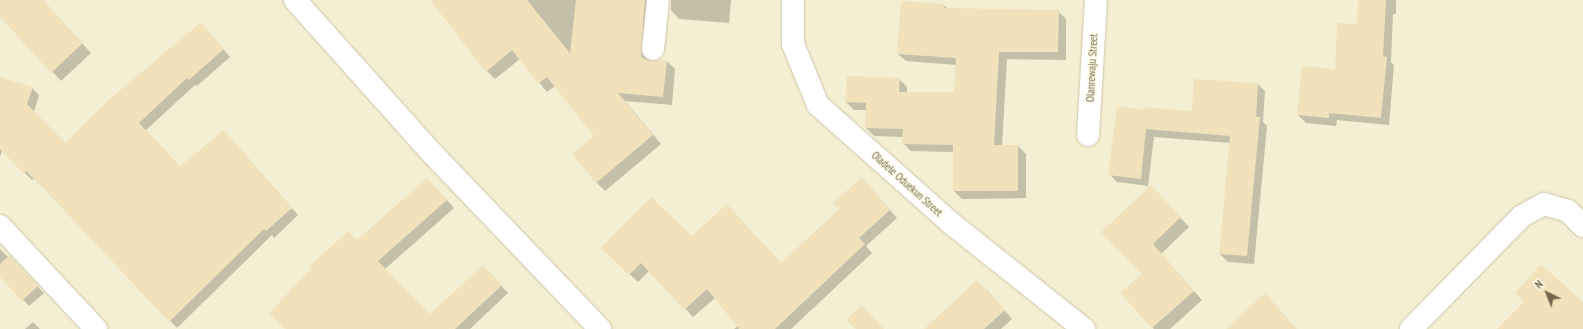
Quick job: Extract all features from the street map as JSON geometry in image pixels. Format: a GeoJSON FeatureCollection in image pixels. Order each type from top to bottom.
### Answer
{"type":"FeatureCollection","features":[{"type":"Feature","properties":{"kind":"street"},"geometry":{"type":"LineString","coordinates":[[295,0],[431,152],[600,329]]}},
{"type":"Feature","properties":{"kind":"street"},"geometry":{"type":"LineString","coordinates":[[653,49],[658,0]]}},
{"type":"Feature","properties":{"kind":"street","name":"Oladele Oduekun Street"},"geometry":{"type":"LineString","coordinates":[[793,0],[793,44],[818,105],[952,224],[1084,329]]}},
{"type":"Feature","properties":{"kind":"street","name":"Olanrewaju Street"},"geometry":{"type":"LineString","coordinates":[[1088,136],[1096,0]]}},
{"type":"Feature","properties":{"kind":"street"},"geometry":{"type":"LineString","coordinates":[[1411,329],[1522,216],[1544,204],[1568,211],[1583,226]]}},
{"type":"Feature","properties":{"kind":"street"},"geometry":{"type":"LineString","coordinates":[[0,226],[96,329]]}},
{"type":"Feature","properties":{"kind":"shaded area"},"geometry":{"type":"Polygon","coordinates":[[[0,0],[1583,0],[1583,329],[0,329],[0,0]]]}},
{"type":"Feature","properties":{"kind":"building"},"geometry":{"type":"Polygon","coordinates":[[[0,0],[43,0],[83,43],[51,73],[0,17],[0,0]]]}},
{"type":"Feature","properties":{"kind":"building"},"geometry":{"type":"Polygon","coordinates":[[[430,0],[527,0],[570,53],[576,0],[645,0],[641,57],[651,61],[667,60],[663,97],[618,93],[653,135],[596,183],[572,154],[594,136],[547,77],[538,84],[512,50],[486,72],[430,0]]]}},
{"type":"Feature","properties":{"kind":"building"},"geometry":{"type":"Polygon","coordinates":[[[1358,0],[1386,0],[1383,56],[1387,57],[1381,118],[1329,113],[1329,118],[1297,115],[1302,66],[1335,69],[1337,23],[1357,24],[1358,0]]]}},
{"type":"Feature","properties":{"kind":"building"},"geometry":{"type":"Polygon","coordinates":[[[901,1],[945,4],[944,8],[1059,10],[1058,52],[999,52],[994,145],[1018,145],[1018,191],[953,191],[953,145],[902,144],[903,129],[865,128],[866,103],[845,102],[847,76],[900,78],[899,92],[954,92],[956,58],[897,54],[901,1]]]}},
{"type":"Feature","properties":{"kind":"building"},"geometry":{"type":"Polygon","coordinates":[[[201,22],[224,49],[189,80],[187,78],[139,123],[180,166],[224,130],[292,208],[266,231],[264,229],[169,322],[47,192],[26,171],[24,174],[0,149],[0,77],[33,87],[27,104],[65,143],[111,98],[201,22]]]}},
{"type":"Feature","properties":{"kind":"building"},"geometry":{"type":"Polygon","coordinates":[[[1194,79],[1258,83],[1256,117],[1260,117],[1247,256],[1219,254],[1230,136],[1146,129],[1141,179],[1108,175],[1117,106],[1144,110],[1145,107],[1192,111],[1194,79]]]}},
{"type":"Feature","properties":{"kind":"building"},"geometry":{"type":"Polygon","coordinates":[[[862,177],[890,210],[859,238],[865,244],[775,329],[739,329],[707,289],[684,310],[641,263],[629,275],[601,248],[651,197],[692,236],[727,204],[781,263],[839,209],[833,203],[862,177]]]}},
{"type":"Feature","properties":{"kind":"building"},"geometry":{"type":"Polygon","coordinates":[[[427,178],[447,200],[378,261],[430,314],[483,265],[502,285],[455,329],[285,329],[269,313],[311,269],[309,267],[348,231],[357,240],[427,178]]]}},
{"type":"Feature","properties":{"kind":"building"},"geometry":{"type":"Polygon","coordinates":[[[1151,185],[1181,217],[1153,244],[1194,291],[1152,328],[1120,293],[1142,274],[1101,232],[1151,185]]]}},
{"type":"Feature","properties":{"kind":"building"},"geometry":{"type":"Polygon","coordinates":[[[10,255],[38,286],[22,301],[0,277],[0,264],[10,255]]]}},
{"type":"Feature","properties":{"kind":"building"},"geometry":{"type":"Polygon","coordinates":[[[1541,264],[1583,302],[1583,329],[1497,329],[1524,302],[1515,293],[1541,264]]]}},
{"type":"Feature","properties":{"kind":"building"},"geometry":{"type":"Polygon","coordinates":[[[977,280],[1005,310],[984,329],[924,329],[977,280]]]}},
{"type":"Feature","properties":{"kind":"building"},"geometry":{"type":"Polygon","coordinates":[[[1265,293],[1297,329],[1226,329],[1265,293]]]}},
{"type":"Feature","properties":{"kind":"building"},"geometry":{"type":"Polygon","coordinates":[[[861,305],[884,329],[856,329],[846,320],[861,305]]]}}]}
